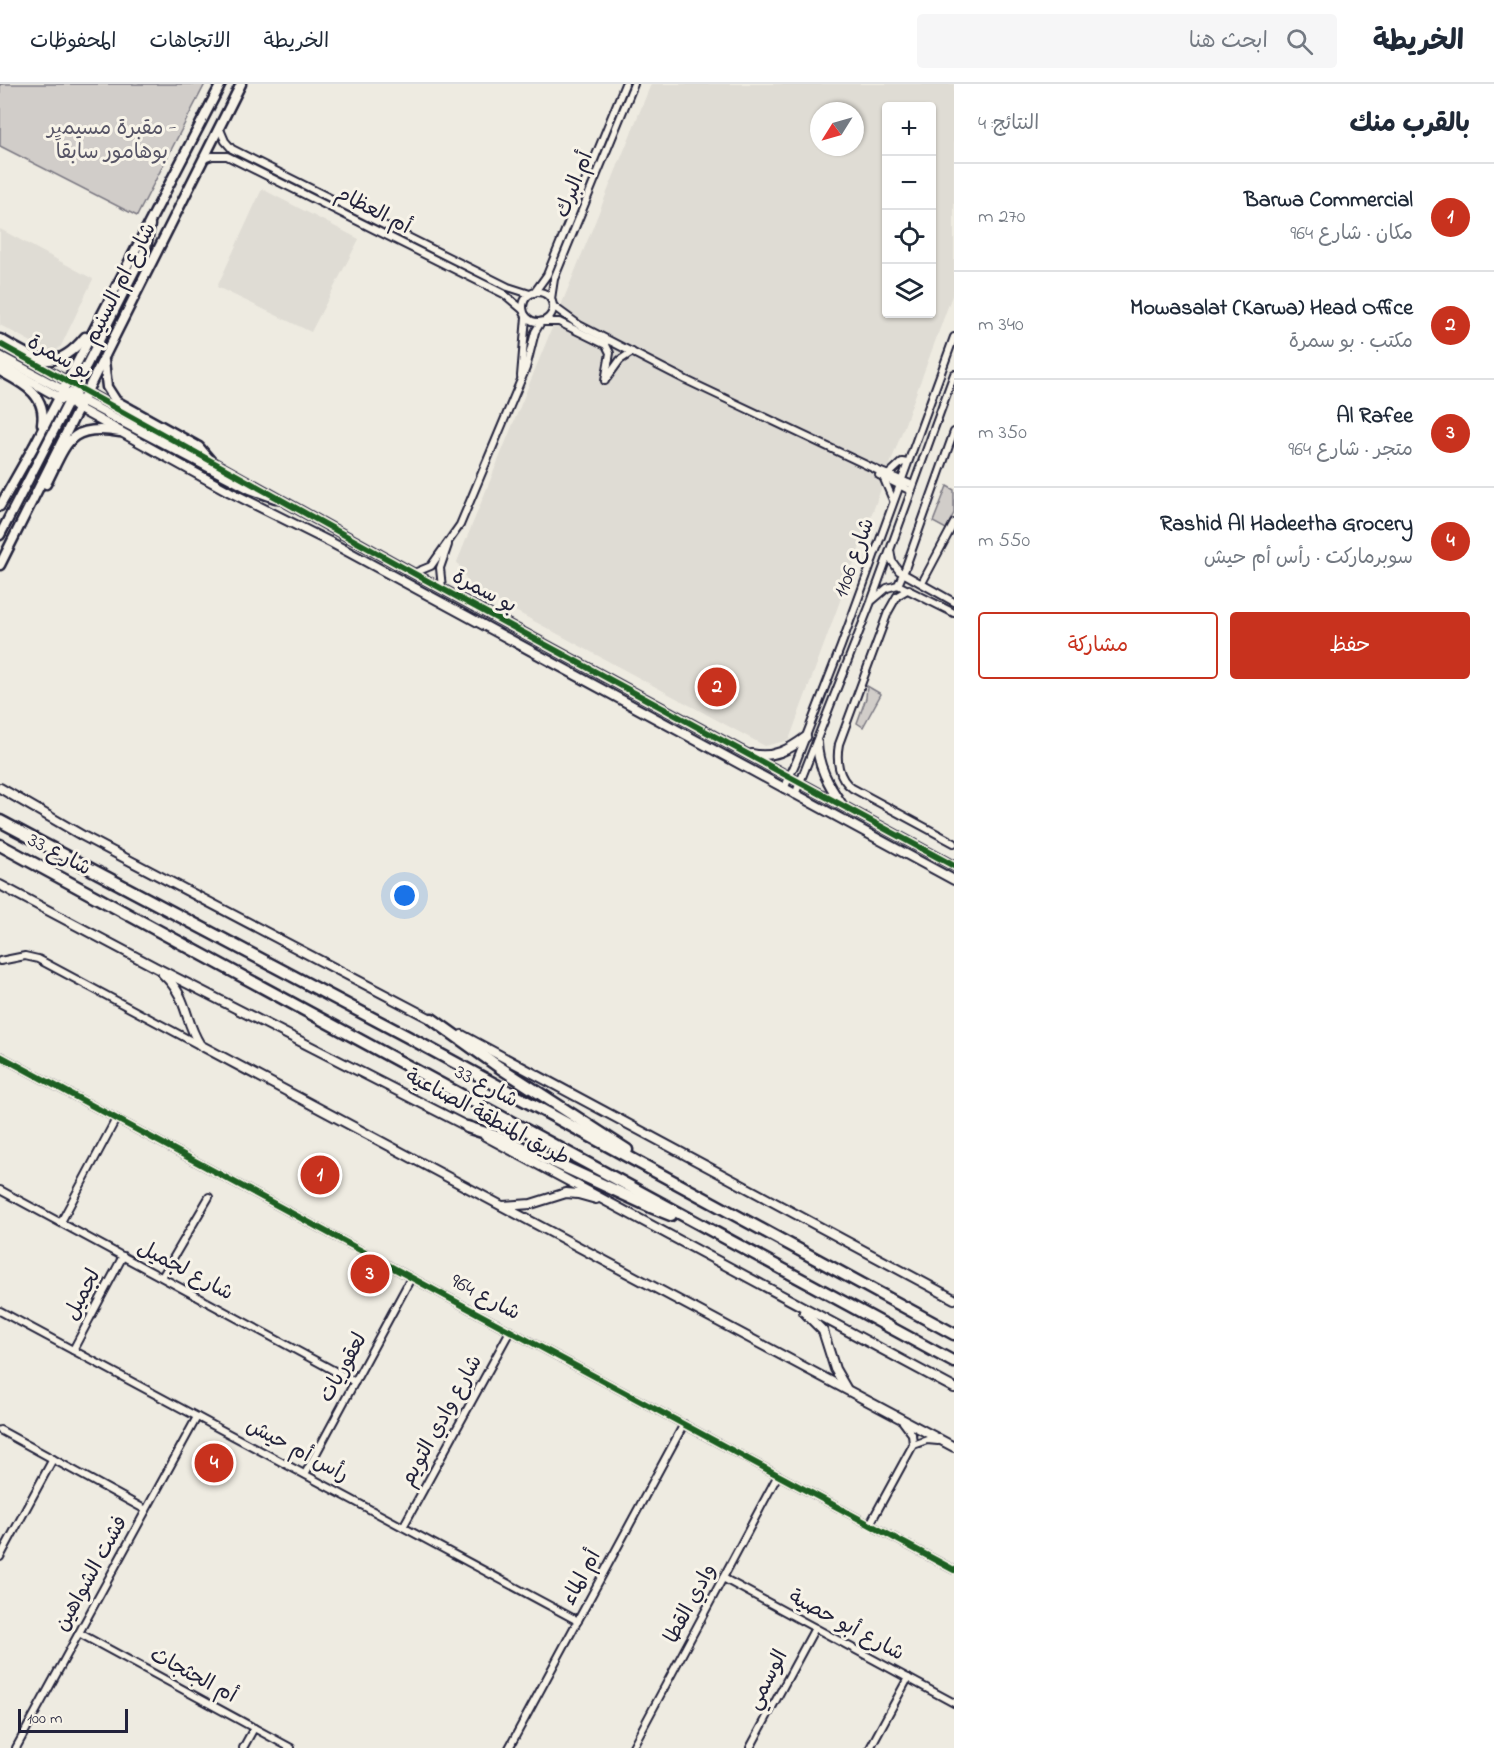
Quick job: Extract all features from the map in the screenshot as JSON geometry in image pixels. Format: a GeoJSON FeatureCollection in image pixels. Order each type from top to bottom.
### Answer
{"type":"FeatureCollection","features":[{"type":"Feature","properties":{"kind":"highway","name":"شارع 33"},"geometry":{"type":"LineString","coordinates":[[0,821],[408,1037],[954,1334]]}},
{"type":"Feature","properties":{"kind":"highway","name":"شارع 33"},"geometry":{"type":"LineString","coordinates":[[0,845],[954,1362]]}},
{"type":"Feature","properties":{"kind":"highway"},"geometry":{"type":"LineString","coordinates":[[432,1019],[499,1067],[605,1134],[666,1178]]}},
{"type":"Feature","properties":{"kind":"highway"},"geometry":{"type":"LineString","coordinates":[[467,1127],[504,1139],[651,1208],[692,1220]]}},
{"type":"Feature","properties":{"kind":"main road","name":"شارع ام السنيم"},"geometry":{"type":"LineString","coordinates":[[67,381],[221,84]]}},
{"type":"Feature","properties":{"kind":"main road","name":"شارع ام السنيم"},"geometry":{"type":"LineString","coordinates":[[0,506],[34,446],[105,356],[241,84]]}},
{"type":"Feature","properties":{"kind":"main road"},"geometry":{"type":"LineString","coordinates":[[0,535],[73,396],[146,248],[152,217]]}},
{"type":"Feature","properties":{"kind":"main road"},"geometry":{"type":"LineString","coordinates":[[0,339],[35,358],[56,360],[75,348],[98,320]]}},
{"type":"Feature","properties":{"kind":"main road"},"geometry":{"type":"LineString","coordinates":[[0,356],[250,489],[275,498]]}},
{"type":"Feature","properties":{"kind":"main road"},"geometry":{"type":"LineString","coordinates":[[105,356],[104,371],[107,387],[116,401],[199,447],[210,460]]}},
{"type":"Feature","properties":{"kind":"main road"},"geometry":{"type":"LineString","coordinates":[[0,371],[29,387],[40,401],[43,420],[34,446]]}},
{"type":"Feature","properties":{"kind":"main road"},"geometry":{"type":"LineString","coordinates":[[67,381],[73,396]]}},
{"type":"Feature","properties":{"kind":"main road","name":"شارع ام السنيم"},"geometry":{"type":"LineString","coordinates":[[0,565],[31,503],[73,396]]}},
{"type":"Feature","properties":{"kind":"main road"},"geometry":{"type":"LineString","coordinates":[[31,503],[46,484],[65,447],[79,432],[97,429],[120,432]]}},
{"type":"Feature","properties":{"kind":"street","name":"أم البرك"},"geometry":{"type":"LineString","coordinates":[[532,293],[548,275],[625,84]]}},
{"type":"Feature","properties":{"kind":"street","name":"أم البرك"},"geometry":{"type":"LineString","coordinates":[[552,302],[554,279],[634,84]]}},
{"type":"Feature","properties":{"kind":"street"},"geometry":{"type":"LineString","coordinates":[[619,97],[627,100]]}},
{"type":"Feature","properties":{"kind":"street","name":"أم العظام"},"geometry":{"type":"LineString","coordinates":[[219,127],[225,141],[232,149],[508,287],[532,293]]}},
{"type":"Feature","properties":{"kind":"street","name":"أم العظام"},"geometry":{"type":"LineString","coordinates":[[204,159],[212,156],[227,156],[504,294],[525,314]]}},
{"type":"Feature","properties":{"kind":"street"},"geometry":{"type":"LineString","coordinates":[[407,247],[411,238]]}},
{"type":"Feature","properties":{"kind":"street"},"geometry":{"type":"LineString","coordinates":[[521,376],[524,301],[532,293],[540,292],[579,325],[853,459],[862,467],[912,488]]}},
{"type":"Feature","properties":{"kind":"street"},"geometry":{"type":"LineString","coordinates":[[413,573],[429,568],[450,542],[460,525],[526,368],[535,332],[552,314],[552,302]]}},
{"type":"Feature","properties":{"kind":"street"},"geometry":{"type":"LineString","coordinates":[[525,314],[534,322],[559,322],[606,345],[610,352],[605,381],[620,360],[632,352]]}},
{"type":"Feature","properties":{"kind":"street","name":"شارع 1106"},"geometry":{"type":"LineString","coordinates":[[784,789],[806,737],[954,337]]}},
{"type":"Feature","properties":{"kind":"street","name":"بو سمرة"},"geometry":{"type":"LineString","coordinates":[[0,344],[67,381]]}},
{"type":"Feature","properties":{"kind":"street","name":"بو سمرة"},"geometry":{"type":"LineString","coordinates":[[0,364],[210,460],[254,483],[275,498],[954,866]]}},
{"type":"Feature","properties":{"kind":"street","name":"شارع 1106"},"geometry":{"type":"LineString","coordinates":[[795,795],[871,602],[954,374]]}},
{"type":"Feature","properties":{"kind":"street","name":"بو سمرة"},"geometry":{"type":"LineString","coordinates":[[73,396],[120,432],[230,492],[332,543],[954,880]]}},
{"type":"Feature","properties":{"kind":"street"},"geometry":{"type":"LineString","coordinates":[[898,585],[954,432]]}},
{"type":"Feature","properties":{"kind":"street"},"geometry":{"type":"LineString","coordinates":[[886,476],[902,462],[907,463]]}},
{"type":"Feature","properties":{"kind":"street"},"geometry":{"type":"LineString","coordinates":[[886,476],[893,500]]}},
{"type":"Feature","properties":{"kind":"street"},"geometry":{"type":"LineString","coordinates":[[922,582],[954,523]]}},
{"type":"Feature","properties":{"kind":"street"},"geometry":{"type":"LineString","coordinates":[[442,588],[440,568],[450,542]]}},
{"type":"Feature","properties":{"kind":"street"},"geometry":{"type":"LineString","coordinates":[[890,549],[894,564],[904,573],[954,602]]}},
{"type":"Feature","properties":{"kind":"street"},"geometry":{"type":"LineString","coordinates":[[871,602],[887,588],[898,585],[954,612]]}},
{"type":"Feature","properties":{"kind":"street"},"geometry":{"type":"LineString","coordinates":[[909,589],[897,596],[888,612],[839,744],[837,762],[844,781],[852,788],[954,843]]}},
{"type":"Feature","properties":{"kind":"street"},"geometry":{"type":"LineString","coordinates":[[746,753],[757,756],[775,754],[790,749],[806,737]]}},
{"type":"Feature","properties":{"kind":"street"},"geometry":{"type":"LineString","coordinates":[[817,743],[824,775],[841,805]]}},
{"type":"Feature","properties":{"kind":"street","name":"شارع 33"},"geometry":{"type":"LineString","coordinates":[[0,788],[83,836],[432,1019]]}},
{"type":"Feature","properties":{"kind":"street","name":"طريق المنطقة الصناعية"},"geometry":{"type":"LineString","coordinates":[[0,885],[619,1207],[954,1388]]}},
{"type":"Feature","properties":{"kind":"street"},"geometry":{"type":"LineString","coordinates":[[0,961],[25,956],[38,959],[954,1447]]}},
{"type":"Feature","properties":{"kind":"street"},"geometry":{"type":"LineString","coordinates":[[155,967],[179,992],[192,1032],[200,1045]]}},
{"type":"Feature","properties":{"kind":"street"},"geometry":{"type":"LineString","coordinates":[[432,1019],[954,1299]]}},
{"type":"Feature","properties":{"kind":"street","name":"شارع 964"},"geometry":{"type":"LineString","coordinates":[[0,1056],[954,1570]]}},
{"type":"Feature","properties":{"kind":"street"},"geometry":{"type":"LineString","coordinates":[[61,1222],[116,1119]]}},
{"type":"Feature","properties":{"kind":"street","name":"شارع لجميل"},"geometry":{"type":"LineString","coordinates":[[0,1190],[355,1382]]}},
{"type":"Feature","properties":{"kind":"street"},"geometry":{"type":"LineString","coordinates":[[499,1205],[531,1204],[566,1193],[578,1194],[619,1207]]}},
{"type":"Feature","properties":{"kind":"street"},"geometry":{"type":"LineString","coordinates":[[162,1277],[209,1197]]}},
{"type":"Feature","properties":{"kind":"street","name":"لجميل"},"geometry":{"type":"LineString","coordinates":[[73,1350],[123,1256]]}},
{"type":"Feature","properties":{"kind":"street","name":"لعقوريات"},"geometry":{"type":"LineString","coordinates":[[305,1474],[411,1278]]}},
{"type":"Feature","properties":{"kind":"street"},"geometry":{"type":"LineString","coordinates":[[783,1296],[812,1318],[823,1331],[835,1369],[847,1390]]}},
{"type":"Feature","properties":{"kind":"street","name":"رأس أم حيش"},"geometry":{"type":"LineString","coordinates":[[0,1311],[578,1620]]}},
{"type":"Feature","properties":{"kind":"street","name":"شارع وادي التويم"},"geometry":{"type":"LineString","coordinates":[[403,1527],[510,1331]]}},
{"type":"Feature","properties":{"kind":"street","name":"فشت الشواهين"},"geometry":{"type":"LineString","coordinates":[[16,1748],[197,1416]]}},
{"type":"Feature","properties":{"kind":"street"},"geometry":{"type":"LineString","coordinates":[[896,1416],[909,1429],[913,1445]]}},
{"type":"Feature","properties":{"kind":"street","name":"أم الماء"},"geometry":{"type":"LineString","coordinates":[[510,1746],[684,1424]]}},
{"type":"Feature","properties":{"kind":"street"},"geometry":{"type":"LineString","coordinates":[[0,1430],[146,1510]]}},
{"type":"Feature","properties":{"kind":"street"},"geometry":{"type":"LineString","coordinates":[[870,1524],[913,1445],[927,1440],[944,1442]]}},
{"type":"Feature","properties":{"kind":"street"},"geometry":{"type":"LineString","coordinates":[[1,1552],[53,1459]]}},
{"type":"Feature","properties":{"kind":"street","name":"وادي القطا"},"geometry":{"type":"LineString","coordinates":[[632,1748],[778,1475]]}},
{"type":"Feature","properties":{"kind":"street","name":"شارع أبو حصية"},"geometry":{"type":"LineString","coordinates":[[723,1578],[954,1703]]}},
{"type":"Feature","properties":{"kind":"street","name":"الوسمي"},"geometry":{"type":"LineString","coordinates":[[750,1748],[815,1628]]}},
{"type":"Feature","properties":{"kind":"street","name":"أم الجثجاث"},"geometry":{"type":"LineString","coordinates":[[79,1633],[291,1748]]}},
{"type":"Feature","properties":{"kind":"street"},"geometry":{"type":"LineString","coordinates":[[870,1748],[908,1678]]}},
{"type":"Feature","properties":{"kind":"street"},"geometry":{"type":"LineString","coordinates":[[243,1748],[254,1728]]}},
{"type":"Feature","properties":{"kind":"street"},"geometry":{"type":"LineString","coordinates":[[510,1746],[518,1748]]}},
{"type":"Feature","properties":{"kind":"shaded area"},"geometry":{"type":"Polygon","coordinates":[[[651,84],[954,84],[954,290],[789,740],[765,746],[471,587],[457,562],[651,84]]]}},
{"type":"Feature","properties":{"kind":"shaded area"},"geometry":{"type":"Polygon","coordinates":[[[262,189],[359,239],[311,332],[217,287],[262,189]]]}},
{"type":"Feature","properties":{"kind":"shaded area"},"geometry":{"type":"Polygon","coordinates":[[[0,229],[93,279],[57,350],[48,351],[0,325],[0,229]]]}},
{"type":"Feature","properties":{"kind":"green space","name":"مقبرة مسيمير - بوهامور سابقاً"},"geometry":{"type":"Polygon","coordinates":[[[0,84],[205,84],[137,216],[0,146],[0,84]]]}},
{"type":"Feature","properties":{"kind":"green space"},"geometry":{"type":"Polygon","coordinates":[[[947,486],[954,490],[954,513],[946,529],[933,522],[947,486]]]}},
{"type":"Feature","properties":{"kind":"green space"},"geometry":{"type":"Polygon","coordinates":[[[867,686],[881,694],[863,727],[857,723],[866,698],[867,686]]]}},
{"type":"Feature","properties":{"kind":"cycle path"},"geometry":{"type":"LineString","coordinates":[[0,344],[413,573],[954,866]]}},
{"type":"Feature","properties":{"kind":"cycle path"},"geometry":{"type":"LineString","coordinates":[[0,1056],[954,1570]]}},
{"type":"Feature","properties":{"kind":"place","name":"Mowasalat (Karwa) Head Office"},"geometry":{"type":"Point","coordinates":[717,687]}},
{"type":"Feature","properties":{"kind":"place","name":"Barwa Commercial"},"geometry":{"type":"Point","coordinates":[320,1175]}},
{"type":"Feature","properties":{"kind":"place","name":"Al Rafee"},"geometry":{"type":"Point","coordinates":[370,1274]}},
{"type":"Feature","properties":{"kind":"place","name":"Rashid Al Hadeetha Grocery"},"geometry":{"type":"Point","coordinates":[214,1463]}}]}
